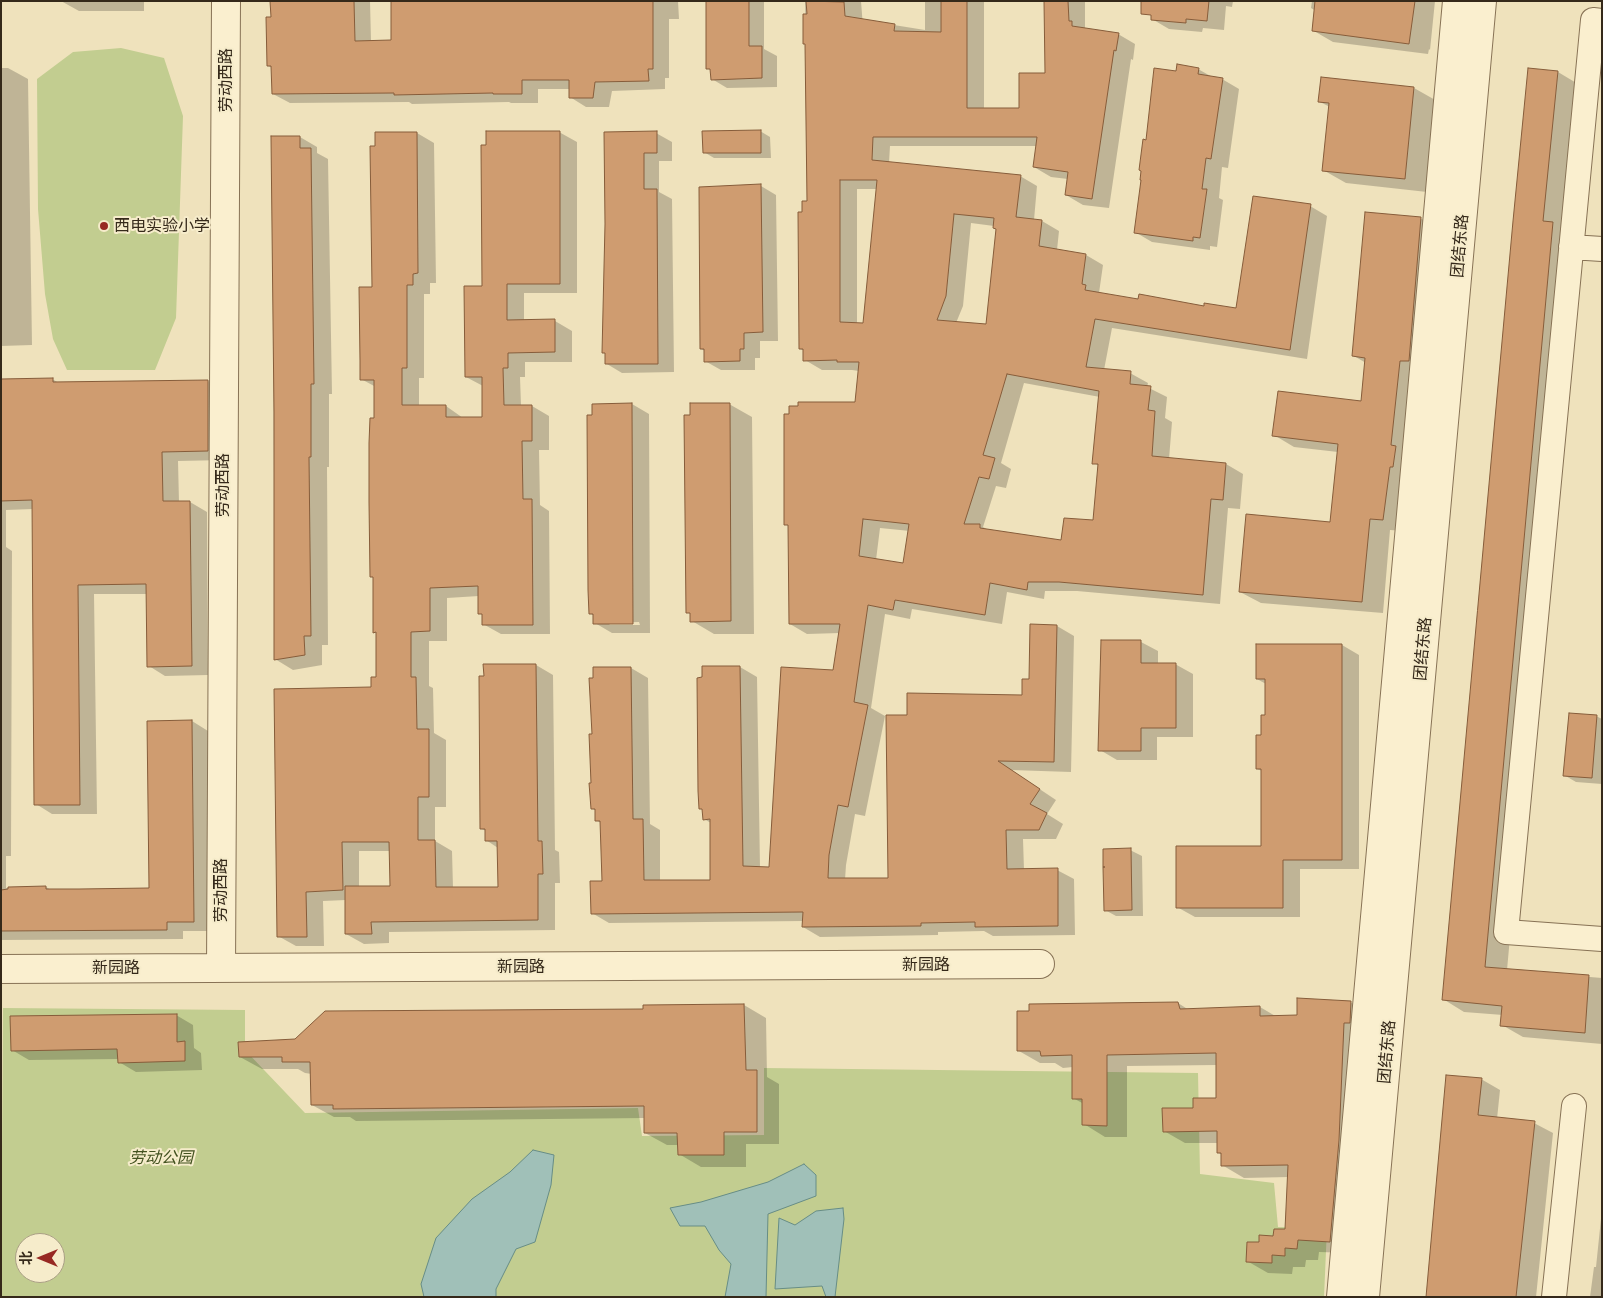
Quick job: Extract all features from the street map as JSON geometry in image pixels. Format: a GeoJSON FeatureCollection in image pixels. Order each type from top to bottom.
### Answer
{"type":"FeatureCollection","features":[{"type":"Feature","properties":{"kind":"street","name":"劳动西路"},"geometry":{"type":"LineString","coordinates":[[220,968],[226,1]]}},
{"type":"Feature","properties":{"kind":"street"},"geometry":{"type":"LineString","coordinates":[[1340,1297],[1457,1]]}},
{"type":"Feature","properties":{"kind":"street","name":"团结东路"},"geometry":{"type":"LineString","coordinates":[[1365,1297],[1482,1]]}},
{"type":"Feature","properties":{"kind":"street"},"geometry":{"type":"LineString","coordinates":[[1602,21],[1593,20],[1506,932],[1602,940]]}},
{"type":"Feature","properties":{"kind":"street"},"geometry":{"type":"LineString","coordinates":[[1571,247],[1602,250]]}},
{"type":"Feature","properties":{"kind":"street","name":"新园路"},"geometry":{"type":"LineString","coordinates":[[1,969],[1040,964]]}},
{"type":"Feature","properties":{"kind":"street"},"geometry":{"type":"LineString","coordinates":[[1554,1297],[1574,1106]]}},
{"type":"Feature","properties":{"kind":"green space"},"geometry":{"type":"Polygon","coordinates":[[[121,48],[164,58],[183,116],[176,318],[155,370],[67,370],[53,339],[45,294],[38,209],[37,79],[73,52],[121,48]]]}},
{"type":"Feature","properties":{"kind":"green space","name":"劳动公园"},"geometry":{"type":"Polygon","coordinates":[[[3,1008],[245,1010],[245,1050],[305,1113],[638,1108],[642,1136],[764,1135],[764,1068],[1198,1073],[1200,1174],[1274,1183],[1278,1227],[1327,1228],[1324,1297],[1,1297],[3,1008]]]}},
{"type":"Feature","properties":{"kind":"water"},"geometry":{"type":"Polygon","coordinates":[[[533,1150],[554,1155],[551,1185],[535,1242],[516,1249],[496,1289],[496,1297],[424,1297],[421,1284],[436,1238],[472,1199],[510,1172],[533,1150]]]}},
{"type":"Feature","properties":{"kind":"water"},"geometry":{"type":"Polygon","coordinates":[[[804,1164],[816,1175],[816,1196],[768,1214],[766,1297],[725,1297],[731,1264],[719,1250],[705,1226],[680,1226],[670,1208],[701,1202],[768,1182],[804,1164]]]}},
{"type":"Feature","properties":{"kind":"water"},"geometry":{"type":"Polygon","coordinates":[[[843,1208],[844,1219],[835,1297],[826,1297],[822,1286],[775,1289],[779,1218],[795,1225],[816,1211],[843,1208]]]}},
{"type":"Feature","properties":{"kind":"building"},"geometry":{"type":"Polygon","coordinates":[[[270,1],[354,1],[355,41],[391,40],[391,1],[653,1],[653,69],[648,69],[649,81],[595,82],[593,98],[569,98],[569,80],[522,80],[522,94],[272,94],[271,66],[267,66],[266,17],[271,17],[270,1]]]}},
{"type":"Feature","properties":{"kind":"building"},"geometry":{"type":"Polygon","coordinates":[[[706,1],[749,1],[749,46],[762,46],[762,78],[711,80],[710,69],[706,69],[706,1]]]}},
{"type":"Feature","properties":{"kind":"building"},"geometry":{"type":"Polygon","coordinates":[[[806,1],[844,2],[845,16],[895,24],[894,31],[941,32],[941,1],[967,1],[967,108],[1019,108],[1019,73],[1045,73],[1044,1],[1068,1],[1069,21],[1072,21],[1072,26],[1119,33],[1116,51],[1114,50],[1092,199],[1065,195],[1068,172],[1033,167],[1037,137],[873,137],[872,160],[1021,175],[1016,217],[1042,220],[1039,246],[1086,254],[1082,284],[1086,285],[1085,290],[1138,299],[1139,294],[1204,306],[1204,303],[1236,308],[1253,196],[1311,204],[1290,350],[1095,319],[1086,367],[1131,371],[1130,384],[1151,386],[1148,410],[1155,411],[1152,456],[1226,463],[1223,500],[1211,499],[1203,595],[1059,582],[1028,582],[1027,590],[990,583],[985,615],[895,600],[893,610],[868,605],[854,702],[868,705],[848,807],[838,805],[829,855],[828,878],[888,878],[886,715],[907,715],[907,693],[1022,695],[1022,679],[1029,679],[1030,624],[1057,625],[1054,762],[998,761],[1040,789],[1030,804],[1047,813],[1039,830],[1006,830],[1007,869],[1058,868],[1058,926],[975,927],[975,922],[921,923],[921,926],[802,927],[803,912],[591,914],[590,881],[602,881],[600,821],[595,821],[595,809],[591,809],[589,783],[591,783],[589,734],[592,734],[589,678],[593,678],[593,667],[631,667],[633,819],[643,819],[644,880],[710,880],[710,819],[703,820],[702,809],[699,809],[698,791],[697,678],[702,677],[702,666],[740,666],[743,866],[769,867],[781,667],[833,670],[840,624],[789,624],[788,525],[784,525],[784,414],[789,414],[789,406],[798,406],[798,402],[855,402],[859,362],[837,362],[837,360],[803,361],[803,349],[799,349],[798,212],[802,212],[802,201],[807,201],[803,14],[807,14],[806,1]],[[840,180],[840,322],[863,323],[877,180],[840,180]],[[954,214],[946,296],[937,320],[986,324],[996,229],[993,228],[994,218],[954,214]],[[1007,374],[983,455],[995,458],[989,479],[979,477],[964,524],[980,524],[980,528],[1061,540],[1064,518],[1093,520],[1098,464],[1092,464],[1099,391],[1007,374]],[[863,519],[859,556],[903,563],[909,524],[863,519]]]}},
{"type":"Feature","properties":{"kind":"building"},"geometry":{"type":"Polygon","coordinates":[[[1141,1],[1209,1],[1207,21],[1186,19],[1186,23],[1151,20],[1151,15],[1141,14],[1141,1]]]}},
{"type":"Feature","properties":{"kind":"building"},"geometry":{"type":"Polygon","coordinates":[[[1315,1],[1415,1],[1409,44],[1312,31],[1315,1]]]}},
{"type":"Feature","properties":{"kind":"building"},"geometry":{"type":"Polygon","coordinates":[[[1177,64],[1199,68],[1198,74],[1223,78],[1211,159],[1206,158],[1202,189],[1207,189],[1200,238],[1193,237],[1193,241],[1134,233],[1141,180],[1141,171],[1139,170],[1143,139],[1146,140],[1154,68],[1176,71],[1177,64]]]}},
{"type":"Feature","properties":{"kind":"building"},"geometry":{"type":"Polygon","coordinates":[[[1528,68],[1558,71],[1543,221],[1553,222],[1485,967],[1589,975],[1585,1033],[1500,1026],[1502,1006],[1442,1000],[1528,68]]]}},
{"type":"Feature","properties":{"kind":"building"},"geometry":{"type":"Polygon","coordinates":[[[1321,77],[1414,87],[1405,179],[1322,171],[1329,103],[1318,102],[1321,77]]]}},
{"type":"Feature","properties":{"kind":"building"},"geometry":{"type":"Polygon","coordinates":[[[761,130],[761,153],[703,153],[702,131],[761,130]]]}},
{"type":"Feature","properties":{"kind":"building"},"geometry":{"type":"Polygon","coordinates":[[[486,131],[560,131],[560,284],[507,284],[507,320],[555,319],[555,352],[508,353],[508,368],[503,368],[504,405],[532,405],[532,441],[522,441],[523,499],[532,499],[533,625],[482,625],[482,614],[478,614],[478,586],[430,588],[430,631],[411,632],[411,677],[416,677],[417,729],[429,729],[429,797],[418,797],[418,840],[435,840],[436,887],[498,887],[497,841],[485,841],[485,829],[480,829],[479,676],[484,676],[483,664],[536,664],[538,841],[542,841],[543,874],[538,874],[538,920],[371,922],[372,934],[345,934],[345,886],[390,886],[389,842],[342,842],[343,890],[306,892],[307,937],[277,937],[274,689],[371,687],[371,677],[376,677],[376,632],[373,633],[373,577],[370,577],[369,502],[370,418],[374,418],[374,380],[360,380],[359,287],[372,287],[370,146],[375,146],[375,132],[417,132],[418,273],[413,274],[413,285],[407,285],[407,368],[402,368],[402,405],[446,405],[446,417],[482,417],[482,377],[465,377],[464,286],[482,286],[481,145],[486,145],[486,131]]]}},
{"type":"Feature","properties":{"kind":"building"},"geometry":{"type":"Polygon","coordinates":[[[657,131],[657,153],[644,153],[644,189],[657,189],[658,364],[605,364],[605,353],[602,353],[605,224],[604,132],[657,131]]]}},
{"type":"Feature","properties":{"kind":"building"},"geometry":{"type":"Polygon","coordinates":[[[271,136],[300,136],[300,148],[311,148],[314,384],[311,384],[311,457],[309,457],[311,636],[304,636],[305,655],[274,660],[274,412],[271,136]]]}},
{"type":"Feature","properties":{"kind":"building"},"geometry":{"type":"Polygon","coordinates":[[[761,184],[763,332],[744,333],[744,349],[740,349],[740,361],[704,362],[704,349],[700,349],[699,187],[761,184]]]}},
{"type":"Feature","properties":{"kind":"building"},"geometry":{"type":"Polygon","coordinates":[[[1365,212],[1421,217],[1409,361],[1400,361],[1391,445],[1396,446],[1393,467],[1390,467],[1383,520],[1370,519],[1362,602],[1239,592],[1246,514],[1330,522],[1338,444],[1272,436],[1278,391],[1361,401],[1365,358],[1352,356],[1365,212]]]}},
{"type":"Feature","properties":{"kind":"building"},"geometry":{"type":"Polygon","coordinates":[[[53,378],[53,382],[208,380],[208,451],[162,452],[163,501],[190,501],[192,666],[147,667],[146,584],[78,585],[80,805],[34,805],[32,500],[1,501],[1,379],[53,378]]]}},
{"type":"Feature","properties":{"kind":"building"},"geometry":{"type":"Polygon","coordinates":[[[632,403],[633,624],[593,624],[593,614],[589,614],[588,590],[587,415],[592,415],[592,404],[632,403]]]}},
{"type":"Feature","properties":{"kind":"building"},"geometry":{"type":"Polygon","coordinates":[[[690,403],[730,403],[731,621],[690,622],[690,613],[686,613],[684,415],[690,415],[690,403]]]}},
{"type":"Feature","properties":{"kind":"building"},"geometry":{"type":"Polygon","coordinates":[[[1101,640],[1141,640],[1141,663],[1176,663],[1176,728],[1141,728],[1141,751],[1098,751],[1101,640]]]}},
{"type":"Feature","properties":{"kind":"building"},"geometry":{"type":"Polygon","coordinates":[[[1256,644],[1342,644],[1342,860],[1283,860],[1283,908],[1176,908],[1176,846],[1261,846],[1261,769],[1256,769],[1256,735],[1261,735],[1261,715],[1265,715],[1265,679],[1256,679],[1256,644]]]}},
{"type":"Feature","properties":{"kind":"building"},"geometry":{"type":"Polygon","coordinates":[[[1569,713],[1597,715],[1592,778],[1563,776],[1569,713]]]}},
{"type":"Feature","properties":{"kind":"building"},"geometry":{"type":"Polygon","coordinates":[[[192,720],[194,922],[167,922],[167,930],[1,931],[1,890],[8,889],[8,887],[46,886],[46,889],[149,888],[147,721],[192,720]]]}},
{"type":"Feature","properties":{"kind":"building"},"geometry":{"type":"Polygon","coordinates":[[[1131,848],[1132,910],[1104,911],[1103,849],[1131,848]]]}},
{"type":"Feature","properties":{"kind":"building"},"geometry":{"type":"Polygon","coordinates":[[[1297,998],[1351,1001],[1350,1023],[1344,1023],[1339,1140],[1330,1242],[1298,1240],[1297,1249],[1285,1248],[1285,1256],[1272,1255],[1272,1263],[1246,1262],[1247,1242],[1259,1242],[1259,1235],[1273,1236],[1274,1229],[1285,1229],[1288,1165],[1221,1166],[1221,1153],[1217,1153],[1217,1131],[1163,1132],[1162,1108],[1193,1108],[1193,1098],[1216,1098],[1216,1053],[1107,1055],[1107,1126],[1082,1125],[1082,1099],[1072,1099],[1072,1055],[1041,1056],[1040,1051],[1017,1051],[1017,1011],[1029,1011],[1029,1004],[1178,1002],[1180,1009],[1260,1006],[1260,1016],[1297,1015],[1297,998]]]}},
{"type":"Feature","properties":{"kind":"building"},"geometry":{"type":"Polygon","coordinates":[[[744,1004],[746,1070],[757,1070],[757,1132],[724,1132],[724,1155],[678,1155],[677,1133],[644,1133],[644,1106],[333,1109],[333,1105],[311,1105],[310,1062],[282,1062],[282,1057],[239,1057],[238,1042],[295,1039],[325,1011],[643,1009],[643,1005],[744,1004]]]}},
{"type":"Feature","properties":{"kind":"building"},"geometry":{"type":"Polygon","coordinates":[[[177,1014],[177,1042],[185,1041],[185,1061],[118,1063],[117,1049],[11,1051],[10,1016],[177,1014]]]}},
{"type":"Feature","properties":{"kind":"building"},"geometry":{"type":"Polygon","coordinates":[[[1446,1075],[1482,1078],[1478,1115],[1535,1121],[1516,1297],[1426,1297],[1446,1075]]]}},
{"type":"Feature","properties":{"kind":"place","name":"西电实验小学"},"geometry":{"type":"Point","coordinates":[104,226]}}]}
